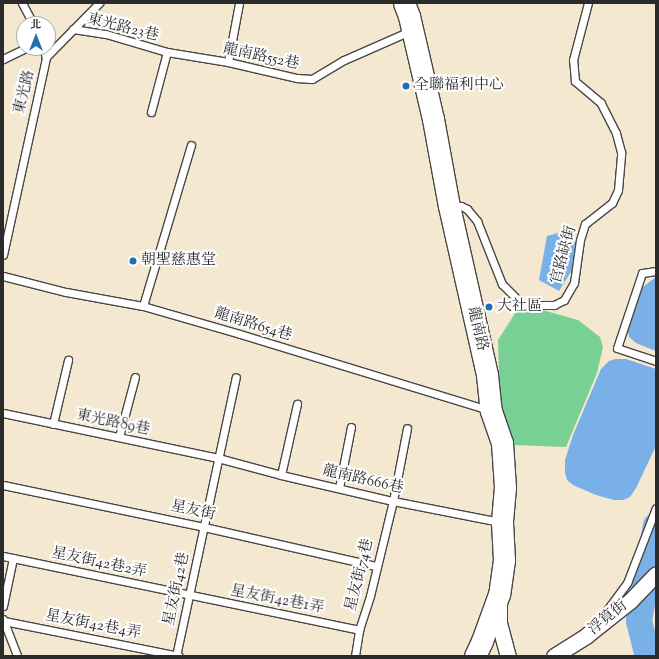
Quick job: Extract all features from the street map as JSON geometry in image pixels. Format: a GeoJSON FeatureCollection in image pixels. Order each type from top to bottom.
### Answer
{"type":"FeatureCollection","features":[{"type":"Feature","properties":{"kind":"main road","name":"龍南路"},"geometry":{"type":"LineString","coordinates":[[404,3],[409,16],[433,119],[449,206],[487,375],[492,411],[502,443],[505,487],[502,522],[504,560],[499,594],[475,656]]}},
{"type":"Feature","properties":{"kind":"street","name":"浮筧街"},"geometry":{"type":"LineString","coordinates":[[554,656],[588,635],[630,601],[656,574]]}},
{"type":"Feature","properties":{"kind":"street"},"geometry":{"type":"LineString","coordinates":[[499,594],[499,623],[508,656]]}},
{"type":"Feature","properties":{"kind":"lane"},"geometry":{"type":"LineString","coordinates":[[22,3],[29,16]]}},
{"type":"Feature","properties":{"kind":"lane","name":"東光路"},"geometry":{"type":"LineString","coordinates":[[3,255],[46,57],[99,3]]}},
{"type":"Feature","properties":{"kind":"lane"},"geometry":{"type":"LineString","coordinates":[[228,62],[239,3]]}},
{"type":"Feature","properties":{"kind":"lane","name":"官路缺街"},"geometry":{"type":"LineString","coordinates":[[449,206],[461,206],[467,209],[477,221],[502,284],[523,305],[554,305],[564,300],[574,283],[580,240],[585,224],[612,203],[618,190],[621,152],[616,133],[601,103],[575,81],[573,60],[588,3]]}},
{"type":"Feature","properties":{"kind":"lane","name":"東光路23巷"},"geometry":{"type":"LineString","coordinates":[[73,29],[106,34],[167,52]]}},
{"type":"Feature","properties":{"kind":"lane","name":"龍南路552巷"},"geometry":{"type":"LineString","coordinates":[[167,52],[228,62],[298,78],[312,79],[344,60],[412,31]]}},
{"type":"Feature","properties":{"kind":"lane"},"geometry":{"type":"LineString","coordinates":[[151,112],[167,52]]}},
{"type":"Feature","properties":{"kind":"lane"},"geometry":{"type":"LineString","coordinates":[[3,59],[16,53]]}},
{"type":"Feature","properties":{"kind":"lane"},"geometry":{"type":"LineString","coordinates":[[143,306],[191,145]]}},
{"type":"Feature","properties":{"kind":"lane"},"geometry":{"type":"LineString","coordinates":[[656,271],[642,273],[617,348],[656,361]]}},
{"type":"Feature","properties":{"kind":"lane","name":"龍南路654巷"},"geometry":{"type":"LineString","coordinates":[[3,276],[66,292],[143,306],[492,411]]}},
{"type":"Feature","properties":{"kind":"lane"},"geometry":{"type":"LineString","coordinates":[[53,424],[68,360]]}},
{"type":"Feature","properties":{"kind":"lane"},"geometry":{"type":"LineString","coordinates":[[119,437],[135,377]]}},
{"type":"Feature","properties":{"kind":"lane","name":"星友街42巷"},"geometry":{"type":"LineString","coordinates":[[177,656],[236,377]]}},
{"type":"Feature","properties":{"kind":"lane"},"geometry":{"type":"LineString","coordinates":[[280,475],[297,404]]}},
{"type":"Feature","properties":{"kind":"lane","name":"東光路89巷"},"geometry":{"type":"LineString","coordinates":[[3,413],[218,458]]}},
{"type":"Feature","properties":{"kind":"lane"},"geometry":{"type":"LineString","coordinates":[[339,488],[351,427]]}},
{"type":"Feature","properties":{"kind":"lane","name":"星友街74巷"},"geometry":{"type":"LineString","coordinates":[[355,656],[359,630],[370,596],[376,566],[393,501],[407,428]]}},
{"type":"Feature","properties":{"kind":"lane","name":"龍南路666巷"},"geometry":{"type":"LineString","coordinates":[[218,458],[280,475],[393,501],[502,522]]}},
{"type":"Feature","properties":{"kind":"lane","name":"星友街"},"geometry":{"type":"LineString","coordinates":[[3,486],[204,527],[376,566]]}},
{"type":"Feature","properties":{"kind":"lane"},"geometry":{"type":"LineString","coordinates":[[588,635],[627,583],[656,508]]}},
{"type":"Feature","properties":{"kind":"lane","name":"星友街42巷2弄"},"geometry":{"type":"LineString","coordinates":[[3,556],[189,596]]}},
{"type":"Feature","properties":{"kind":"lane"},"geometry":{"type":"LineString","coordinates":[[3,606],[13,558]]}},
{"type":"Feature","properties":{"kind":"lane","name":"星友街42巷1弄"},"geometry":{"type":"LineString","coordinates":[[189,596],[359,630]]}},
{"type":"Feature","properties":{"kind":"lane"},"geometry":{"type":"LineString","coordinates":[[3,619],[17,656]]}},
{"type":"Feature","properties":{"kind":"lane","name":"星友街42巷4弄"},"geometry":{"type":"LineString","coordinates":[[3,619],[177,656]]}},
{"type":"Feature","properties":{"kind":"green space"},"geometry":{"type":"Polygon","coordinates":[[[521,304],[578,320],[600,337],[603,347],[597,373],[566,447],[513,445],[500,408],[498,340],[521,304]]]}},
{"type":"Feature","properties":{"kind":"water"},"geometry":{"type":"Polygon","coordinates":[[[573,229],[576,257],[572,270],[559,291],[539,280],[547,236],[573,229]]]}},
{"type":"Feature","properties":{"kind":"water"},"geometry":{"type":"Polygon","coordinates":[[[656,277],[656,351],[636,343],[629,337],[627,327],[639,290],[656,277]]]}},
{"type":"Feature","properties":{"kind":"water"},"geometry":{"type":"Polygon","coordinates":[[[626,359],[656,369],[656,446],[636,488],[630,497],[623,500],[614,500],[596,495],[573,485],[567,480],[565,473],[565,460],[573,435],[601,369],[609,361],[626,359]]]}},
{"type":"Feature","properties":{"kind":"waterway"},"geometry":{"type":"LineString","coordinates":[[651,656],[647,653],[639,621],[656,526]]}},
{"type":"Feature","properties":{"kind":"place","name":"全聯福利中心"},"geometry":{"type":"Point","coordinates":[406,86]}},
{"type":"Feature","properties":{"kind":"place","name":"朝聖慈惠堂"},"geometry":{"type":"Point","coordinates":[133,261]}},
{"type":"Feature","properties":{"kind":"place","name":"大社區"},"geometry":{"type":"Point","coordinates":[489,307]}}]}
